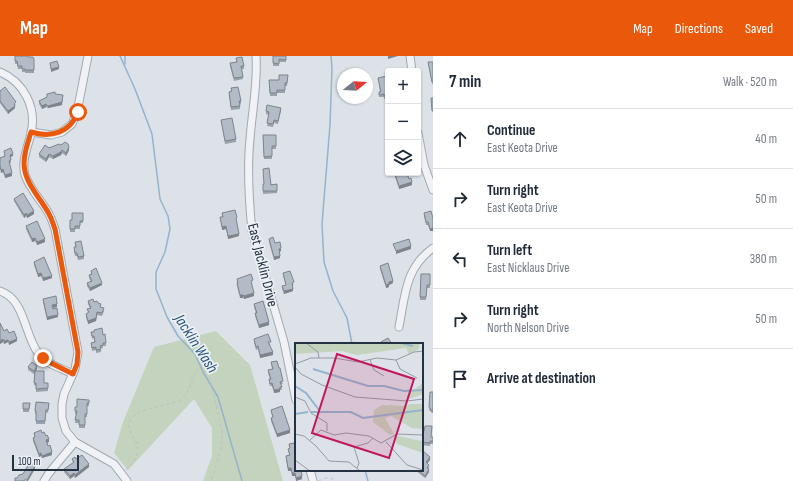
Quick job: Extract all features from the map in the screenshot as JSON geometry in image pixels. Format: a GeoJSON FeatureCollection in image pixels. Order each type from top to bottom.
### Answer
{"type":"FeatureCollection","features":[{"type":"Feature","properties":{"kind":"street"},"geometry":{"type":"LineString","coordinates":[[31,132],[51,135],[62,132],[72,124],[78,112],[88,56]]}},
{"type":"Feature","properties":{"kind":"street","name":"East Jacklin Drive"},"geometry":{"type":"LineString","coordinates":[[256,56],[257,71],[249,148],[252,231],[285,348],[295,395]]}},
{"type":"Feature","properties":{"kind":"street"},"geometry":{"type":"LineString","coordinates":[[410,56],[412,68]]}},
{"type":"Feature","properties":{"kind":"street"},"geometry":{"type":"LineString","coordinates":[[0,72],[16,82],[29,101],[32,118],[31,132],[25,153],[25,174],[29,184],[50,215],[55,229],[77,343],[78,358],[64,394],[61,411],[66,431],[75,442],[114,464],[127,481]]}},
{"type":"Feature","properties":{"kind":"street"},"geometry":{"type":"LineString","coordinates":[[419,140],[424,165],[433,190]]}},
{"type":"Feature","properties":{"kind":"street"},"geometry":{"type":"LineString","coordinates":[[399,327],[407,284],[411,273],[419,260],[433,248]]}},
{"type":"Feature","properties":{"kind":"street"},"geometry":{"type":"LineString","coordinates":[[0,291],[9,295],[17,304],[32,342],[39,354],[51,363],[73,374]]}},
{"type":"Feature","properties":{"kind":"street"},"geometry":{"type":"LineString","coordinates":[[44,481],[48,473],[75,442]]}},
{"type":"Feature","properties":{"kind":"street"},"geometry":{"type":"LineString","coordinates":[[310,471],[313,481]]}},
{"type":"Feature","properties":{"kind":"path"},"geometry":{"type":"LineString","coordinates":[[123,474],[134,461],[138,452],[137,443],[129,429],[129,422],[131,418],[135,414],[142,411],[176,402],[185,396],[196,373],[203,365],[203,352],[199,351],[198,354],[203,365],[206,366],[208,370],[223,436],[221,450],[211,481]]}},
{"type":"Feature","properties":{"kind":"path"},"geometry":{"type":"LineString","coordinates":[[319,481],[326,478],[336,481]]}},
{"type":"Feature","properties":{"kind":"green space"},"geometry":{"type":"Polygon","coordinates":[[[216,331],[250,365],[283,481],[203,481],[212,456],[212,428],[194,399],[128,470],[114,453],[123,422],[154,347],[216,331]]]}},
{"type":"Feature","properties":{"kind":"building"},"geometry":{"type":"Polygon","coordinates":[[[15,56],[33,57],[34,70],[22,69],[22,66],[18,66],[17,61],[15,61],[15,56]]]}},
{"type":"Feature","properties":{"kind":"building"},"geometry":{"type":"Polygon","coordinates":[[[273,56],[286,56],[286,60],[279,59],[279,64],[273,63],[273,56]]]}},
{"type":"Feature","properties":{"kind":"building"},"geometry":{"type":"Polygon","coordinates":[[[242,57],[244,66],[241,66],[243,77],[234,78],[230,63],[237,62],[236,58],[242,57]]]}},
{"type":"Feature","properties":{"kind":"building"},"geometry":{"type":"Polygon","coordinates":[[[57,61],[59,67],[51,69],[50,63],[57,61]]]}},
{"type":"Feature","properties":{"kind":"building"},"geometry":{"type":"Polygon","coordinates":[[[428,62],[433,62],[432,82],[428,62]]]}},
{"type":"Feature","properties":{"kind":"building"},"geometry":{"type":"Polygon","coordinates":[[[279,75],[288,75],[287,83],[285,83],[285,90],[277,90],[277,93],[270,93],[269,80],[279,80],[279,75]]]}},
{"type":"Feature","properties":{"kind":"building"},"geometry":{"type":"Polygon","coordinates":[[[385,76],[385,96],[384,94],[379,95],[379,92],[381,92],[378,78],[385,76]]]}},
{"type":"Feature","properties":{"kind":"building"},"geometry":{"type":"Polygon","coordinates":[[[5,87],[16,102],[14,104],[15,106],[8,111],[0,101],[0,91],[5,87]]]}},
{"type":"Feature","properties":{"kind":"building"},"geometry":{"type":"Polygon","coordinates":[[[238,87],[241,101],[239,101],[240,106],[231,107],[229,92],[232,91],[231,88],[238,87]]]}},
{"type":"Feature","properties":{"kind":"building"},"geometry":{"type":"Polygon","coordinates":[[[55,92],[55,94],[63,95],[62,102],[42,106],[39,101],[47,97],[47,94],[55,92]]]}},
{"type":"Feature","properties":{"kind":"building"},"geometry":{"type":"Polygon","coordinates":[[[431,98],[433,98],[433,111],[432,111],[431,98]]]}},
{"type":"Feature","properties":{"kind":"building"},"geometry":{"type":"Polygon","coordinates":[[[267,105],[281,108],[278,121],[274,120],[273,124],[267,123],[269,112],[266,111],[267,105]]]}},
{"type":"Feature","properties":{"kind":"building"},"geometry":{"type":"Polygon","coordinates":[[[232,118],[236,139],[225,141],[221,120],[232,118]]]}},
{"type":"Feature","properties":{"kind":"building"},"geometry":{"type":"Polygon","coordinates":[[[263,135],[276,135],[276,146],[272,146],[272,156],[264,157],[263,135]]]}},
{"type":"Feature","properties":{"kind":"building"},"geometry":{"type":"Polygon","coordinates":[[[65,142],[69,147],[66,153],[62,150],[53,156],[49,154],[46,159],[39,154],[45,145],[49,148],[59,144],[61,145],[65,142]]]}},
{"type":"Feature","properties":{"kind":"building"},"geometry":{"type":"Polygon","coordinates":[[[11,148],[13,154],[10,155],[11,160],[9,161],[12,173],[5,175],[3,169],[1,170],[0,158],[5,156],[4,151],[11,148]]]}},
{"type":"Feature","properties":{"kind":"building"},"geometry":{"type":"Polygon","coordinates":[[[269,168],[271,185],[277,184],[277,191],[263,191],[263,169],[269,168]]]}},
{"type":"Feature","properties":{"kind":"building"},"geometry":{"type":"Polygon","coordinates":[[[396,176],[408,176],[409,179],[411,178],[412,182],[399,186],[396,176]]]}},
{"type":"Feature","properties":{"kind":"building"},"geometry":{"type":"Polygon","coordinates":[[[23,193],[34,211],[27,215],[26,213],[24,215],[14,199],[23,193]]]}},
{"type":"Feature","properties":{"kind":"building"},"geometry":{"type":"Polygon","coordinates":[[[235,210],[239,234],[228,236],[226,226],[222,227],[220,217],[223,217],[222,213],[235,210]]]}},
{"type":"Feature","properties":{"kind":"building"},"geometry":{"type":"Polygon","coordinates":[[[431,211],[433,228],[430,229],[428,222],[426,222],[424,213],[431,211]]]}},
{"type":"Feature","properties":{"kind":"building"},"geometry":{"type":"Polygon","coordinates":[[[72,213],[83,213],[83,221],[80,221],[80,226],[75,226],[75,229],[70,229],[72,213]]]}},
{"type":"Feature","properties":{"kind":"building"},"geometry":{"type":"Polygon","coordinates":[[[37,221],[45,239],[37,242],[35,238],[32,239],[26,226],[37,221]]]}},
{"type":"Feature","properties":{"kind":"building"},"geometry":{"type":"Polygon","coordinates":[[[273,237],[275,243],[280,242],[280,256],[274,257],[269,239],[273,237]]]}},
{"type":"Feature","properties":{"kind":"building"},"geometry":{"type":"Polygon","coordinates":[[[409,239],[411,246],[396,251],[393,244],[409,239]]]}},
{"type":"Feature","properties":{"kind":"building"},"geometry":{"type":"Polygon","coordinates":[[[81,241],[84,256],[78,257],[77,253],[75,253],[74,247],[76,247],[75,242],[81,241]]]}},
{"type":"Feature","properties":{"kind":"building"},"geometry":{"type":"Polygon","coordinates":[[[44,257],[52,276],[43,278],[41,273],[38,274],[34,262],[44,257]]]}},
{"type":"Feature","properties":{"kind":"building"},"geometry":{"type":"Polygon","coordinates":[[[388,263],[393,281],[386,285],[380,266],[388,263]]]}},
{"type":"Feature","properties":{"kind":"building"},"geometry":{"type":"Polygon","coordinates":[[[96,268],[102,283],[90,288],[87,283],[92,281],[89,275],[92,274],[91,271],[96,268]]]}},
{"type":"Feature","properties":{"kind":"building"},"geometry":{"type":"Polygon","coordinates":[[[290,271],[294,282],[292,283],[293,289],[284,291],[282,286],[286,285],[283,273],[290,271]]]}},
{"type":"Feature","properties":{"kind":"building"},"geometry":{"type":"Polygon","coordinates":[[[251,274],[254,293],[244,296],[240,295],[237,279],[251,274]]]}},
{"type":"Feature","properties":{"kind":"building"},"geometry":{"type":"Polygon","coordinates":[[[421,274],[430,274],[430,285],[427,285],[426,297],[420,297],[421,274]]]}},
{"type":"Feature","properties":{"kind":"building"},"geometry":{"type":"Polygon","coordinates":[[[56,296],[57,304],[52,305],[53,309],[57,308],[58,315],[47,317],[43,299],[56,296]]]}},
{"type":"Feature","properties":{"kind":"building"},"geometry":{"type":"Polygon","coordinates":[[[93,299],[94,302],[97,301],[101,304],[100,307],[104,308],[102,313],[97,312],[96,318],[88,321],[86,314],[89,312],[87,309],[91,308],[88,301],[93,299]]]}},
{"type":"Feature","properties":{"kind":"building"},"geometry":{"type":"Polygon","coordinates":[[[263,301],[269,322],[259,325],[254,304],[263,301]]]}},
{"type":"Feature","properties":{"kind":"building"},"geometry":{"type":"Polygon","coordinates":[[[0,323],[4,331],[7,329],[9,333],[14,331],[17,339],[9,342],[8,340],[4,341],[3,339],[0,341],[0,323]]]}},
{"type":"Feature","properties":{"kind":"building"},"geometry":{"type":"Polygon","coordinates":[[[102,328],[103,335],[105,334],[106,343],[103,343],[103,345],[100,346],[101,349],[96,350],[96,347],[92,348],[91,343],[95,342],[94,336],[92,336],[91,332],[102,328]]]}},
{"type":"Feature","properties":{"kind":"building"},"geometry":{"type":"Polygon","coordinates":[[[268,334],[271,342],[268,342],[273,352],[260,355],[258,346],[256,347],[254,339],[268,334]]]}},
{"type":"Feature","properties":{"kind":"building"},"geometry":{"type":"Polygon","coordinates":[[[388,338],[391,343],[382,343],[381,342],[388,338]]]}},
{"type":"Feature","properties":{"kind":"building"},"geometry":{"type":"Polygon","coordinates":[[[277,361],[283,381],[280,382],[282,387],[280,387],[280,389],[274,390],[272,383],[270,384],[269,379],[271,379],[268,370],[273,369],[271,362],[277,361]]]}},
{"type":"Feature","properties":{"kind":"building"},"geometry":{"type":"Polygon","coordinates":[[[32,362],[37,366],[34,371],[28,367],[32,362]]]}},
{"type":"Feature","properties":{"kind":"building"},"geometry":{"type":"Polygon","coordinates":[[[35,371],[44,371],[44,383],[48,383],[48,388],[36,389],[36,383],[34,383],[35,371]]]}},
{"type":"Feature","properties":{"kind":"building"},"geometry":{"type":"Polygon","coordinates":[[[430,392],[433,392],[433,411],[429,407],[430,392]]]}},
{"type":"Feature","properties":{"kind":"building"},"geometry":{"type":"Polygon","coordinates":[[[77,399],[89,400],[89,403],[87,403],[87,414],[85,414],[85,425],[79,425],[79,420],[75,420],[77,411],[75,411],[75,407],[77,407],[77,399]]]}},
{"type":"Feature","properties":{"kind":"building"},"geometry":{"type":"Polygon","coordinates":[[[36,402],[49,403],[48,410],[46,410],[45,421],[36,421],[36,402]]]}},
{"type":"Feature","properties":{"kind":"building"},"geometry":{"type":"Polygon","coordinates":[[[23,403],[30,403],[29,409],[23,409],[23,403]]]}},
{"type":"Feature","properties":{"kind":"building"},"geometry":{"type":"Polygon","coordinates":[[[282,406],[290,430],[277,434],[271,418],[273,417],[271,410],[282,406]]]}},
{"type":"Feature","properties":{"kind":"building"},"geometry":{"type":"Polygon","coordinates":[[[425,426],[432,426],[431,437],[433,437],[433,441],[430,441],[430,443],[423,442],[425,426]]]}},
{"type":"Feature","properties":{"kind":"building"},"geometry":{"type":"Polygon","coordinates":[[[41,430],[42,433],[44,432],[49,439],[46,440],[48,446],[50,445],[52,452],[42,456],[41,453],[39,454],[33,438],[35,437],[34,433],[41,430]]]}},
{"type":"Feature","properties":{"kind":"building"},"geometry":{"type":"Polygon","coordinates":[[[294,443],[295,446],[295,471],[301,471],[302,476],[296,478],[295,473],[292,473],[291,468],[288,468],[286,456],[290,455],[288,449],[290,448],[289,444],[294,443]]]}},
{"type":"Feature","properties":{"kind":"building"},"geometry":{"type":"Polygon","coordinates":[[[423,451],[430,457],[426,462],[429,465],[427,468],[429,469],[425,476],[419,471],[423,471],[423,451]]]}},
{"type":"Feature","properties":{"kind":"building"},"geometry":{"type":"Polygon","coordinates":[[[82,455],[89,464],[75,475],[74,473],[70,476],[64,469],[74,462],[72,459],[75,457],[76,459],[82,455]]]}},
{"type":"Feature","properties":{"kind":"building"},"geometry":{"type":"Polygon","coordinates":[[[30,462],[35,466],[27,480],[15,481],[15,478],[23,474],[30,462]]]}},
{"type":"Feature","properties":{"kind":"waterway","name":"Jacklin Wash"},"geometry":{"type":"LineString","coordinates":[[120,56],[135,89],[152,134],[160,199],[168,216],[170,229],[165,252],[156,272],[156,289],[167,317],[178,336],[195,354],[203,372],[218,397],[242,481]]}},
{"type":"Feature","properties":{"kind":"waterway","name":"Jacklin Wash"},"geometry":{"type":"LineString","coordinates":[[125,56],[125,64]]}},
{"type":"Feature","properties":{"kind":"waterway"},"geometry":{"type":"LineString","coordinates":[[331,56],[330,125],[322,224],[324,262],[333,291],[347,318],[352,343]]}},
{"type":"Feature","properties":{"kind":"waterway"},"geometry":{"type":"LineString","coordinates":[[365,471],[368,481]]}},
{"type":"Feature","properties":{"kind":"route"},"geometry":{"type":"LineString","coordinates":[[43,358],[73,374],[77,364],[78,352],[55,229],[50,215],[29,184],[25,174],[25,153],[31,132],[35,134],[51,135],[62,132],[72,124],[78,112]]}}]}
